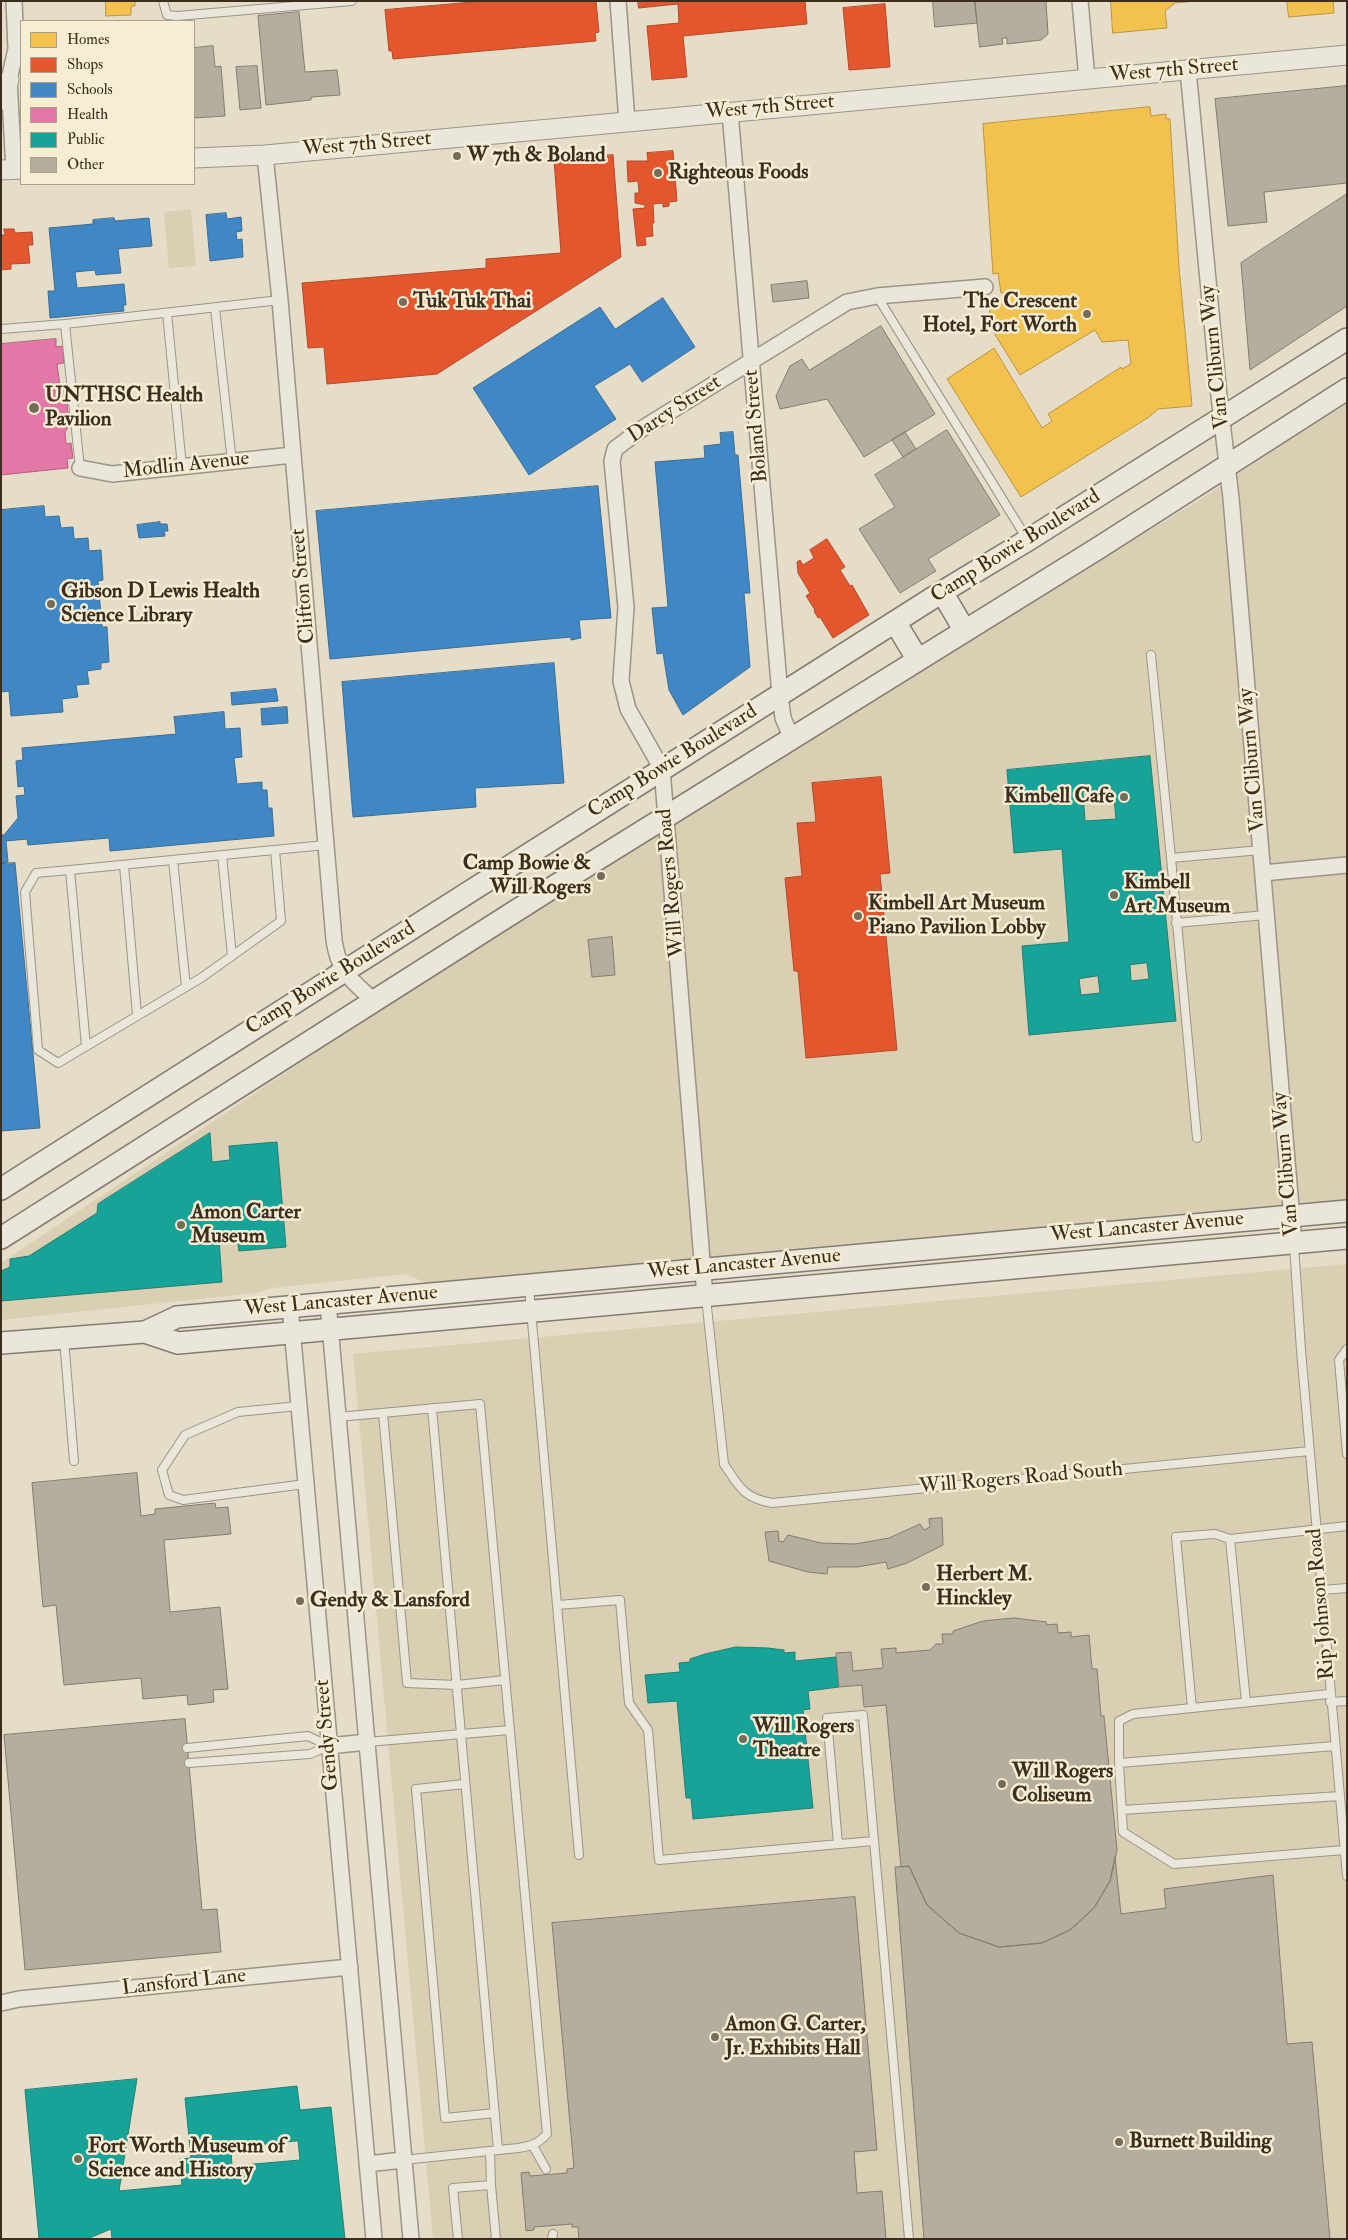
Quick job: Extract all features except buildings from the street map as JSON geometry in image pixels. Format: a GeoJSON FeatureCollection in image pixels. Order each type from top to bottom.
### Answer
{"type":"FeatureCollection","features":[{"type":"Feature","properties":{"kind":"main road","name":"Camp Bowie Boulevard"},"geometry":{"type":"LineString","coordinates":[[1,1189],[942,592],[1347,339]]}},
{"type":"Feature","properties":{"kind":"main road","name":"Camp Bowie Boulevard"},"geometry":{"type":"LineString","coordinates":[[1,1238],[577,872],[965,631],[1347,389]]}},
{"type":"Feature","properties":{"kind":"main road"},"geometry":{"type":"LineString","coordinates":[[942,592],[965,631]]}},
{"type":"Feature","properties":{"kind":"main road"},"geometry":{"type":"LineString","coordinates":[[895,622],[918,660]]}},
{"type":"Feature","properties":{"kind":"main road","name":"West Lancaster Avenue"},"geometry":{"type":"LineString","coordinates":[[2,1344],[145,1332],[177,1317],[1347,1210]]}},
{"type":"Feature","properties":{"kind":"main road","name":"West Lancaster Avenue"},"geometry":{"type":"LineString","coordinates":[[145,1332],[178,1344],[1347,1238]]}},
{"type":"Feature","properties":{"kind":"street"},"geometry":{"type":"LineString","coordinates":[[1,100],[19,56],[14,1]]}},
{"type":"Feature","properties":{"kind":"street"},"geometry":{"type":"LineString","coordinates":[[618,1],[628,122]]}},
{"type":"Feature","properties":{"kind":"street"},"geometry":{"type":"LineString","coordinates":[[1080,1],[1087,79]]}},
{"type":"Feature","properties":{"kind":"street","name":"West 7th Street"},"geometry":{"type":"LineString","coordinates":[[195,158],[265,155],[1347,56]]}},
{"type":"Feature","properties":{"kind":"street","name":"Van Cliburn Way"},"geometry":{"type":"LineString","coordinates":[[1188,70],[1227,465],[1294,1243]]}},
{"type":"Feature","properties":{"kind":"street"},"geometry":{"type":"LineString","coordinates":[[9,80],[12,170]]}},
{"type":"Feature","properties":{"kind":"street","name":"Boland Street"},"geometry":{"type":"LineString","coordinates":[[730,112],[780,695],[783,718],[792,739]]}},
{"type":"Feature","properties":{"kind":"street","name":"Clifton Street"},"geometry":{"type":"LineString","coordinates":[[265,155],[280,300],[335,946],[337,959],[343,972],[375,1002]]}},
{"type":"Feature","properties":{"kind":"street","name":"Darcy Street"},"geometry":{"type":"LineString","coordinates":[[615,449],[640,430],[847,302],[877,296],[985,287]]}},
{"type":"Feature","properties":{"kind":"street","name":"Will Rogers Road"},"geometry":{"type":"LineString","coordinates":[[615,449],[612,461],[626,607],[621,681],[628,709],[662,769],[706,1297]]}},
{"type":"Feature","properties":{"kind":"street","name":"Modlin Avenue"},"geometry":{"type":"LineString","coordinates":[[80,468],[112,474],[293,455]]}},
{"type":"Feature","properties":{"kind":"street"},"geometry":{"type":"LineString","coordinates":[[1262,873],[1347,865]]}},
{"type":"Feature","properties":{"kind":"street","name":"Gendy Street"},"geometry":{"type":"LineString","coordinates":[[328,1303],[411,2239]]}},
{"type":"Feature","properties":{"kind":"street","name":"Gendy Street"},"geometry":{"type":"LineString","coordinates":[[290,1306],[374,2239]]}},
{"type":"Feature","properties":{"kind":"street"},"geometry":{"type":"LineString","coordinates":[[329,1746],[367,1742]]}},
{"type":"Feature","properties":{"kind":"street","name":"Lansford Lane"},"geometry":{"type":"LineString","coordinates":[[1,2003],[18,1999],[350,1967]]}},
{"type":"Feature","properties":{"kind":"street","name":"Lansford Lane"},"geometry":{"type":"LineString","coordinates":[[1,1993],[18,1999]]}},
{"type":"Feature","properties":{"kind":"street"},"geometry":{"type":"LineString","coordinates":[[367,2164],[403,2160]]}},
{"type":"Feature","properties":{"kind":"lane"},"geometry":{"type":"LineString","coordinates":[[164,1],[167,15],[177,16],[352,1]]}},
{"type":"Feature","properties":{"kind":"lane"},"geometry":{"type":"LineString","coordinates":[[877,296],[1028,540]]}},
{"type":"Feature","properties":{"kind":"lane"},"geometry":{"type":"LineString","coordinates":[[1,329],[65,324],[280,300]]}},
{"type":"Feature","properties":{"kind":"lane"},"geometry":{"type":"LineString","coordinates":[[215,308],[232,462]]}},
{"type":"Feature","properties":{"kind":"lane"},"geometry":{"type":"LineString","coordinates":[[167,312],[182,467]]}},
{"type":"Feature","properties":{"kind":"lane"},"geometry":{"type":"LineString","coordinates":[[65,324],[80,468]]}},
{"type":"Feature","properties":{"kind":"lane"},"geometry":{"type":"LineString","coordinates":[[1151,655],[1197,1138]]}},
{"type":"Feature","properties":{"kind":"lane"},"geometry":{"type":"LineString","coordinates":[[275,850],[281,921],[186,987],[58,1063],[38,1050],[25,892],[36,873],[325,845]]}},
{"type":"Feature","properties":{"kind":"lane"},"geometry":{"type":"LineString","coordinates":[[1171,858],[1261,850]]}},
{"type":"Feature","properties":{"kind":"lane"},"geometry":{"type":"LineString","coordinates":[[222,855],[232,956]]}},
{"type":"Feature","properties":{"kind":"lane"},"geometry":{"type":"LineString","coordinates":[[173,860],[186,987]]}},
{"type":"Feature","properties":{"kind":"lane"},"geometry":{"type":"LineString","coordinates":[[124,865],[137,1015]]}},
{"type":"Feature","properties":{"kind":"lane"},"geometry":{"type":"LineString","coordinates":[[70,870],[86,1046]]}},
{"type":"Feature","properties":{"kind":"lane"},"geometry":{"type":"LineString","coordinates":[[1176,923],[1266,915]]}},
{"type":"Feature","properties":{"kind":"lane","name":"Van Cliburn Way"},"geometry":{"type":"LineString","coordinates":[[1294,1243],[1310,1451]]}},
{"type":"Feature","properties":{"kind":"lane"},"geometry":{"type":"LineString","coordinates":[[529,1285],[579,1855]]}},
{"type":"Feature","properties":{"kind":"lane","name":"Will Rogers Road South"},"geometry":{"type":"LineString","coordinates":[[706,1297],[724,1464],[738,1486],[754,1500],[772,1503],[1310,1451]]}},
{"type":"Feature","properties":{"kind":"lane"},"geometry":{"type":"LineString","coordinates":[[64,1339],[74,1460]]}},
{"type":"Feature","properties":{"kind":"lane"},"geometry":{"type":"LineString","coordinates":[[1347,1349],[1339,1360],[1347,1454]]}},
{"type":"Feature","properties":{"kind":"lane"},"geometry":{"type":"LineString","coordinates":[[338,1418],[480,1404],[547,2134],[533,2146],[403,2160]]}},
{"type":"Feature","properties":{"kind":"lane"},"geometry":{"type":"LineString","coordinates":[[298,1406],[238,1412],[185,1435],[162,1470],[170,1496],[183,1500],[305,1484]]}},
{"type":"Feature","properties":{"kind":"lane"},"geometry":{"type":"LineString","coordinates":[[432,1408],[495,2113],[491,2185],[496,2239]]}},
{"type":"Feature","properties":{"kind":"lane"},"geometry":{"type":"LineString","coordinates":[[383,1413],[406,1683],[456,1684],[505,1680]]}},
{"type":"Feature","properties":{"kind":"lane","name":"Rip Johnson Road"},"geometry":{"type":"LineString","coordinates":[[1310,1451],[1347,1876]]}},
{"type":"Feature","properties":{"kind":"lane"},"geometry":{"type":"LineString","coordinates":[[1192,1708],[1176,1537],[1215,1534],[1230,1539],[1347,1526]]}},
{"type":"Feature","properties":{"kind":"lane"},"geometry":{"type":"LineString","coordinates":[[1230,1539],[1246,1702]]}},
{"type":"Feature","properties":{"kind":"lane"},"geometry":{"type":"LineString","coordinates":[[1321,1590],[1347,1588]]}},
{"type":"Feature","properties":{"kind":"lane"},"geometry":{"type":"LineString","coordinates":[[558,1605],[620,1600],[629,1703],[648,1730],[659,1860],[874,1841]]}},
{"type":"Feature","properties":{"kind":"lane"},"geometry":{"type":"LineString","coordinates":[[1344,1850],[1174,1864],[1123,1832],[1119,1763],[1119,1721],[1133,1714],[1246,1702],[1330,1698],[1347,1701]]}},
{"type":"Feature","properties":{"kind":"lane"},"geometry":{"type":"LineString","coordinates":[[838,1844],[827,1718],[863,1715],[909,2239]]}},
{"type":"Feature","properties":{"kind":"lane"},"geometry":{"type":"LineString","coordinates":[[367,1742],[510,1730]]}},
{"type":"Feature","properties":{"kind":"lane"},"geometry":{"type":"LineString","coordinates":[[187,1748],[308,1736],[329,1746]]}},
{"type":"Feature","properties":{"kind":"lane"},"geometry":{"type":"LineString","coordinates":[[189,1764],[310,1754],[329,1746]]}},
{"type":"Feature","properties":{"kind":"lane"},"geometry":{"type":"LineString","coordinates":[[1119,1763],[1335,1746]]}},
{"type":"Feature","properties":{"kind":"lane"},"geometry":{"type":"LineString","coordinates":[[465,1784],[416,1789],[445,2118],[495,2113]]}},
{"type":"Feature","properties":{"kind":"lane"},"geometry":{"type":"LineString","coordinates":[[1122,1810],[1340,1796]]}},
{"type":"Feature","properties":{"kind":"lane"},"geometry":{"type":"LineString","coordinates":[[533,2146],[546,2169]]}},
{"type":"Feature","properties":{"kind":"lane"},"geometry":{"type":"LineString","coordinates":[[458,2239],[453,2188],[491,2185]]}},
{"type":"Feature","properties":{"kind":"shaded area"},"geometry":{"type":"Polygon","coordinates":[[[191,209],[196,266],[169,268],[164,212],[191,209]]]}},
{"type":"Feature","properties":{"kind":"shaded area"},"geometry":{"type":"Polygon","coordinates":[[[1347,404],[1347,1199],[426,1283],[406,1274],[272,1288],[255,1293],[1,1320],[1,1263],[396,999],[871,703],[887,691],[1209,494],[1256,461],[1347,404]]]}},
{"type":"Feature","properties":{"kind":"shaded area"},"geometry":{"type":"Polygon","coordinates":[[[1347,1264],[1347,2239],[433,2239],[353,1354],[1347,1264]]]}},
{"type":"Feature","properties":{"kind":"place","name":"W 7th & Boland"},"geometry":{"type":"Point","coordinates":[457,156]}},
{"type":"Feature","properties":{"kind":"place","name":"Righteous Foods"},"geometry":{"type":"Point","coordinates":[658,173]}},
{"type":"Feature","properties":{"kind":"place","name":"Tuk Tuk Thai"},"geometry":{"type":"Point","coordinates":[403,302]}},
{"type":"Feature","properties":{"kind":"place","name":"The Crescent Hotel, Fort Worth"},"geometry":{"type":"Point","coordinates":[1087,314]}},
{"type":"Feature","properties":{"kind":"place","name":"UNTHSC Health Pavilion"},"geometry":{"type":"Point","coordinates":[34,408]}},
{"type":"Feature","properties":{"kind":"place","name":"Gibson D Lewis Health Science Library"},"geometry":{"type":"Point","coordinates":[51,604]}},
{"type":"Feature","properties":{"kind":"place","name":"Kimbell Cafe"},"geometry":{"type":"Point","coordinates":[1124,797]}},
{"type":"Feature","properties":{"kind":"place","name":"Camp Bowie & Will Rogers"},"geometry":{"type":"Point","coordinates":[601,876]}},
{"type":"Feature","properties":{"kind":"place","name":"Kimbell Art Museum"},"geometry":{"type":"Point","coordinates":[1114,895]}},
{"type":"Feature","properties":{"kind":"place","name":"Kimbell Art Museum Piano Pavilion Lobby"},"geometry":{"type":"Point","coordinates":[858,916]}},
{"type":"Feature","properties":{"kind":"place","name":"Amon Carter Museum"},"geometry":{"type":"Point","coordinates":[181,1225]}},
{"type":"Feature","properties":{"kind":"place","name":"Herbert M. Hinckley"},"geometry":{"type":"Point","coordinates":[926,1587]}},
{"type":"Feature","properties":{"kind":"place","name":"Gendy & Lansford"},"geometry":{"type":"Point","coordinates":[300,1601]}},
{"type":"Feature","properties":{"kind":"place","name":"Will Rogers Theatre"},"geometry":{"type":"Point","coordinates":[743,1739]}},
{"type":"Feature","properties":{"kind":"place","name":"Will Rogers Coliseum"},"geometry":{"type":"Point","coordinates":[1002,1784]}},
{"type":"Feature","properties":{"kind":"place","name":"Amon G. Carter, Jr. Exhibits Hall"},"geometry":{"type":"Point","coordinates":[715,2037]}},
{"type":"Feature","properties":{"kind":"place","name":"Burnett Building"},"geometry":{"type":"Point","coordinates":[1119,2142]}},
{"type":"Feature","properties":{"kind":"place","name":"Fort Worth Museum of Science and History"},"geometry":{"type":"Point","coordinates":[78,2159]}}]}
